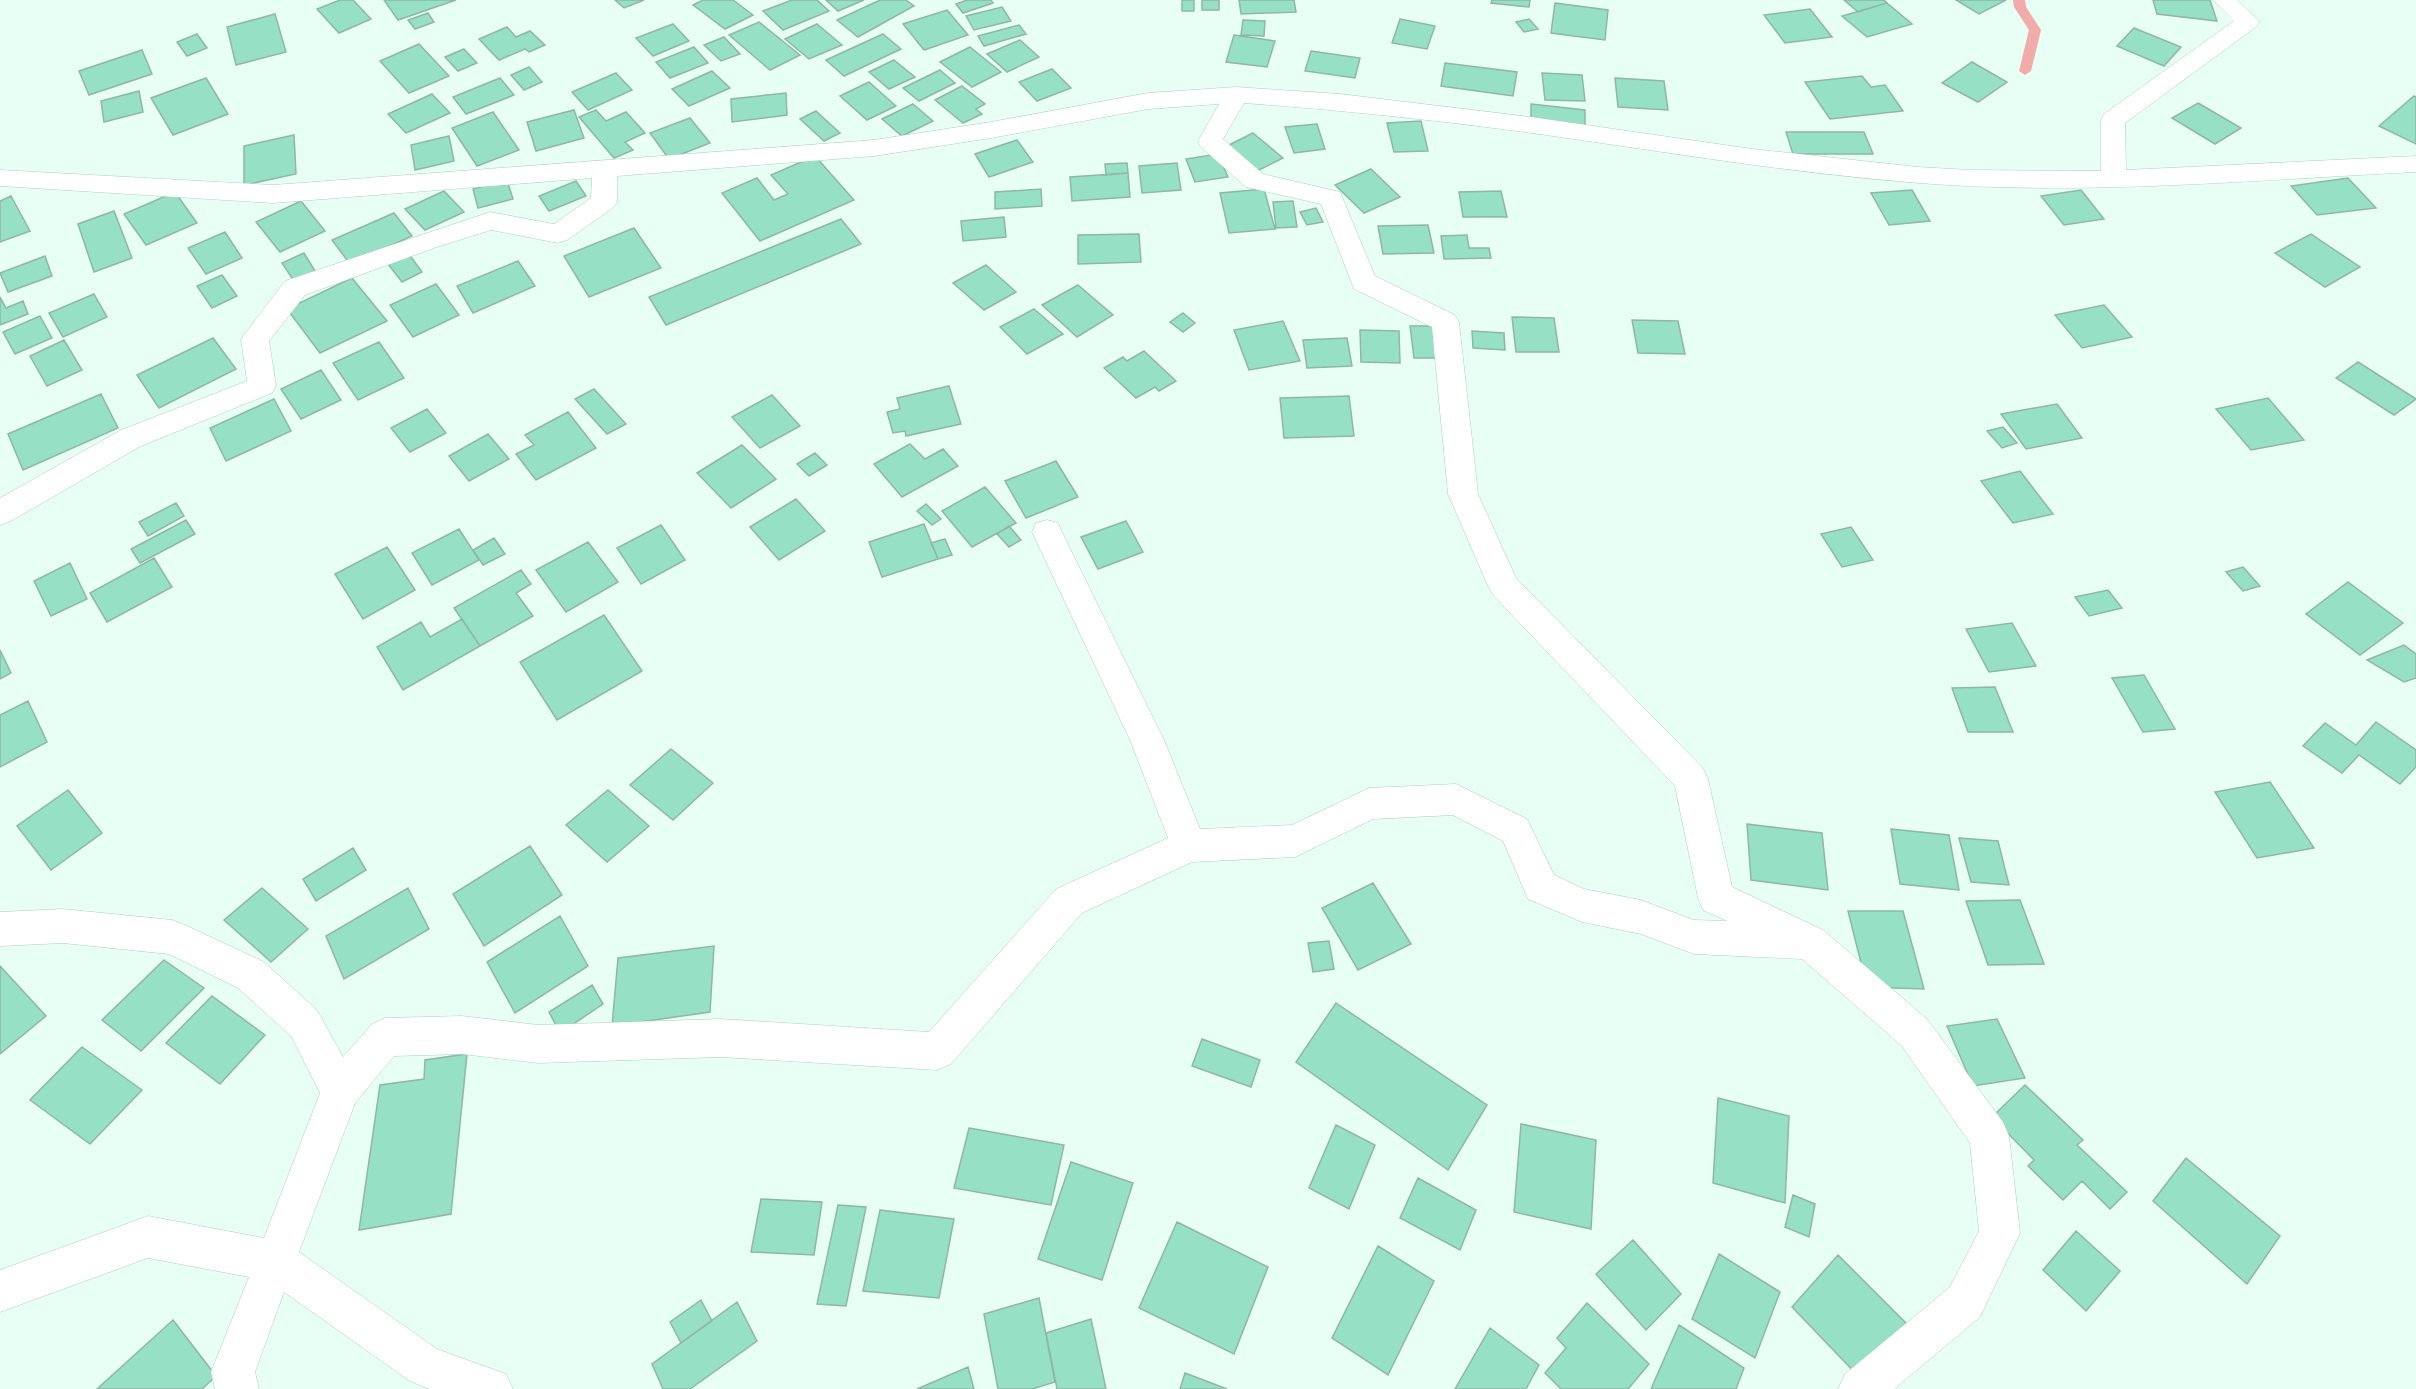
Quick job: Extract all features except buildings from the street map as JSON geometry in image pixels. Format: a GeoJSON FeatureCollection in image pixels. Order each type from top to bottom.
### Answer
{"type":"FeatureCollection","features":[{"type":"Feature","properties":{"kind":"street"},"geometry":{"type":"LineString","coordinates":[[2114,179],[2114,120],[2248,22],[2224,0]]}},
{"type":"Feature","properties":{"kind":"street"},"geometry":{"type":"LineString","coordinates":[[1236,94],[1210,141],[1255,181],[1331,198],[1364,282],[1444,322],[1463,494],[1504,586],[1691,779],[1716,898],[1810,942],[1914,1032],[1989,1136],[2000,1233],[1965,1302],[1860,1389]]}},
{"type":"Feature","properties":{"kind":"street"},"geometry":{"type":"LineString","coordinates":[[0,178],[132,183],[273,194],[874,148],[991,130],[1148,101],[1236,94],[1340,102],[1497,121],[1752,157],[1918,176],[2114,179],[2416,164]]}},
{"type":"Feature","properties":{"kind":"street"},"geometry":{"type":"LineString","coordinates":[[0,513],[131,438],[261,386],[255,339],[295,288],[490,221],[558,234],[604,202],[605,167]]}},
{"type":"Feature","properties":{"kind":"street"},"geometry":{"type":"LineString","coordinates":[[1047,532],[1147,740],[1189,846]]}},
{"type":"Feature","properties":{"kind":"street"},"geometry":{"type":"LineString","coordinates":[[237,1389],[233,1372],[340,1091],[385,1037],[462,1035],[538,1044],[721,1038],[937,1051],[1069,901],[1189,846],[1295,841],[1369,804],[1456,799],[1515,830],[1541,886],[1582,905],[1641,917],[1694,937],[1810,942]]}},
{"type":"Feature","properties":{"kind":"street"},"geometry":{"type":"LineString","coordinates":[[0,928],[63,926],[172,938],[251,975],[304,1023],[340,1091]]}},
{"type":"Feature","properties":{"kind":"street"},"geometry":{"type":"LineString","coordinates":[[0,1291],[148,1237],[276,1261],[425,1365],[491,1389]]}},
{"type":"Feature","properties":{"kind":"waterway"},"geometry":{"type":"LineString","coordinates":[[2019,0],[2020,7],[2035,30],[2025,71]]}}]}
